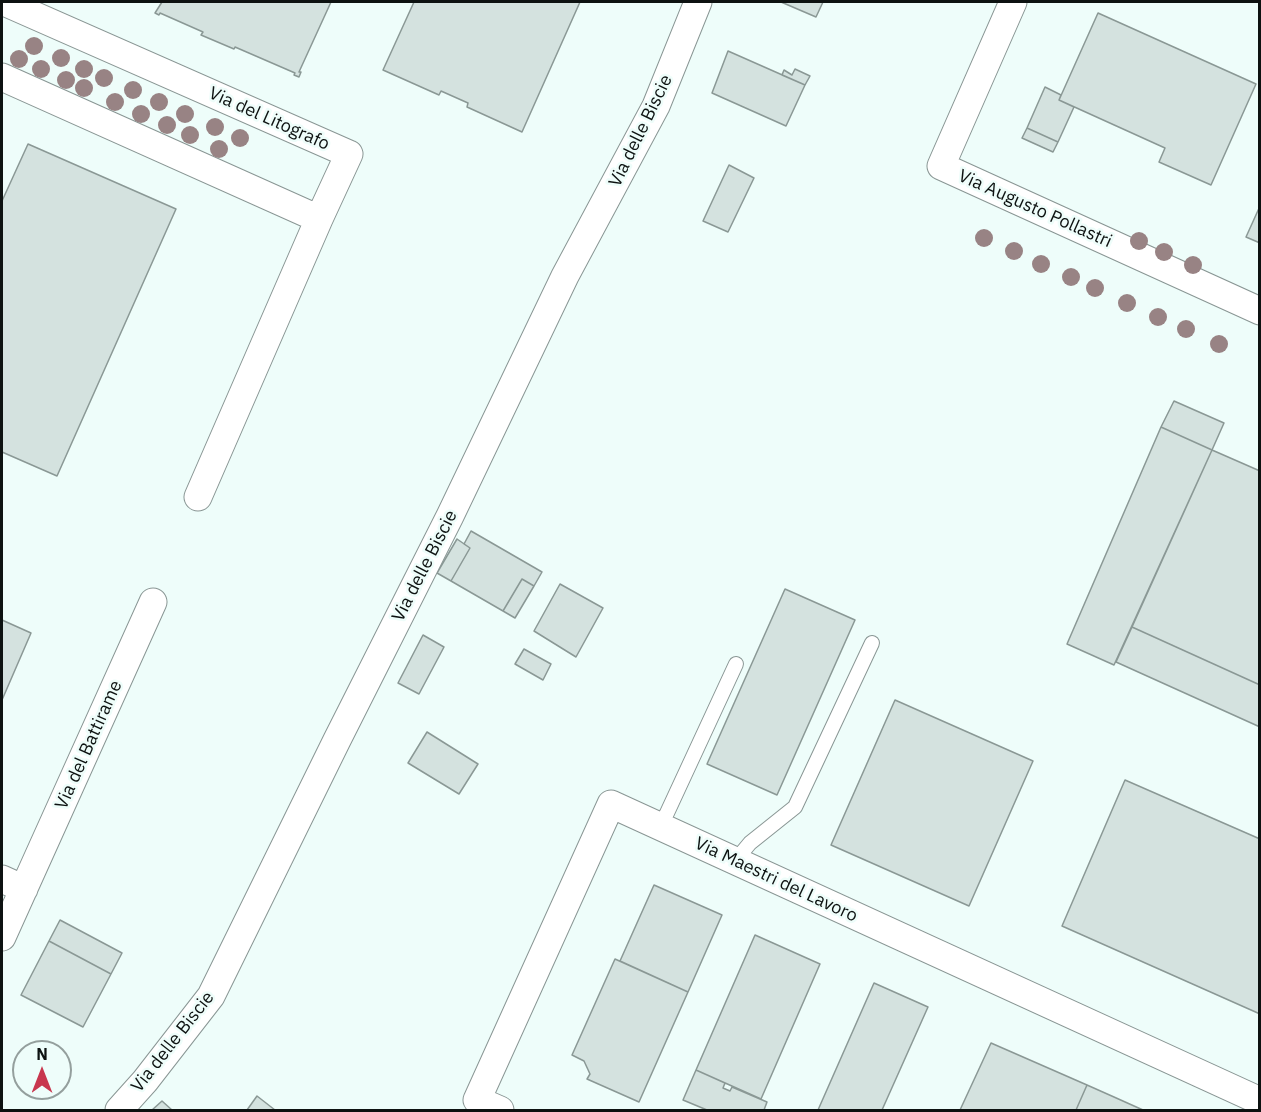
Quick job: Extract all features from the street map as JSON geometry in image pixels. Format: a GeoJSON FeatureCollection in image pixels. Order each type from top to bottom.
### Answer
{"type":"FeatureCollection","features":[{"type":"Feature","properties":{"kind":"street","name":"Via del Litografo"},"geometry":{"type":"LineString","coordinates":[[4,2],[349,154],[319,219]]}},
{"type":"Feature","properties":{"kind":"street","name":"Via delle Biscie"},"geometry":{"type":"LineString","coordinates":[[119,1110],[145,1082],[212,996],[450,516],[565,276],[656,106],[698,2]]}},
{"type":"Feature","properties":{"kind":"street","name":"Via Augusto Pollastri"},"geometry":{"type":"LineString","coordinates":[[1013,2],[941,166],[1260,311]]}},
{"type":"Feature","properties":{"kind":"street"},"geometry":{"type":"LineString","coordinates":[[2,77],[319,219],[198,497]]}},
{"type":"Feature","properties":{"kind":"street","name":"Via del Battirame"},"geometry":{"type":"LineString","coordinates":[[2,937],[13,884],[153,602]]}},
{"type":"Feature","properties":{"kind":"street","name":"Via Maestri del Lavoro"},"geometry":{"type":"LineString","coordinates":[[500,1110],[477,1100],[611,804],[1260,1101]]}},
{"type":"Feature","properties":{"kind":"lane"},"geometry":{"type":"LineString","coordinates":[[735,861],[750,843],[795,807],[872,643]]}},
{"type":"Feature","properties":{"kind":"lane"},"geometry":{"type":"LineString","coordinates":[[659,826],[736,664]]}},
{"type":"Feature","properties":{"kind":"building"},"geometry":{"type":"Polygon","coordinates":[[[162,2],[331,2],[299,72],[301,72],[299,77],[294,75],[295,73],[235,47],[234,49],[201,35],[203,32],[160,13],[159,15],[155,13],[162,2]]]}},
{"type":"Feature","properties":{"kind":"building"},"geometry":{"type":"Polygon","coordinates":[[[414,2],[580,2],[522,132],[467,107],[468,103],[441,91],[439,95],[383,70],[414,2]]]}},
{"type":"Feature","properties":{"kind":"building"},"geometry":{"type":"Polygon","coordinates":[[[781,2],[823,2],[816,17],[781,2]]]}},
{"type":"Feature","properties":{"kind":"building"},"geometry":{"type":"Polygon","coordinates":[[[1098,13],[1256,84],[1211,185],[1159,162],[1165,148],[1059,100],[1098,13]]]}},
{"type":"Feature","properties":{"kind":"building"},"geometry":{"type":"Polygon","coordinates":[[[728,51],[805,85],[786,126],[712,93],[728,51]]]}},
{"type":"Feature","properties":{"kind":"building"},"geometry":{"type":"Polygon","coordinates":[[[795,69],[810,76],[805,85],[782,75],[784,70],[792,75],[795,69]]]}},
{"type":"Feature","properties":{"kind":"building"},"geometry":{"type":"Polygon","coordinates":[[[1045,87],[1061,95],[1059,100],[1074,107],[1058,142],[1027,128],[1045,87]]]}},
{"type":"Feature","properties":{"kind":"building"},"geometry":{"type":"Polygon","coordinates":[[[1027,128],[1058,142],[1053,152],[1022,138],[1027,128]]]}},
{"type":"Feature","properties":{"kind":"building"},"geometry":{"type":"Polygon","coordinates":[[[28,144],[176,209],[57,476],[2,452],[2,201],[28,144]]]}},
{"type":"Feature","properties":{"kind":"building"},"geometry":{"type":"Polygon","coordinates":[[[729,165],[754,178],[728,232],[703,221],[729,165]]]}},
{"type":"Feature","properties":{"kind":"building"},"geometry":{"type":"Polygon","coordinates":[[[1260,206],[1260,243],[1246,237],[1260,206]]]}},
{"type":"Feature","properties":{"kind":"building"},"geometry":{"type":"Polygon","coordinates":[[[1174,401],[1224,423],[1212,450],[1161,427],[1174,401]]]}},
{"type":"Feature","properties":{"kind":"building"},"geometry":{"type":"Polygon","coordinates":[[[1161,427],[1212,450],[1114,665],[1067,644],[1161,427]]]}},
{"type":"Feature","properties":{"kind":"building"},"geometry":{"type":"Polygon","coordinates":[[[1212,450],[1260,471],[1260,685],[1132,627],[1212,450]]]}},
{"type":"Feature","properties":{"kind":"building"},"geometry":{"type":"Polygon","coordinates":[[[471,531],[542,572],[534,586],[522,579],[503,611],[451,581],[470,548],[464,544],[471,531]]]}},
{"type":"Feature","properties":{"kind":"building"},"geometry":{"type":"Polygon","coordinates":[[[457,539],[470,548],[451,581],[437,573],[457,539]]]}},
{"type":"Feature","properties":{"kind":"building"},"geometry":{"type":"Polygon","coordinates":[[[522,579],[534,586],[515,618],[503,611],[522,579]]]}},
{"type":"Feature","properties":{"kind":"building"},"geometry":{"type":"Polygon","coordinates":[[[560,584],[603,608],[576,657],[534,631],[560,584]]]}},
{"type":"Feature","properties":{"kind":"building"},"geometry":{"type":"Polygon","coordinates":[[[785,589],[855,620],[777,795],[707,764],[785,589]]]}},
{"type":"Feature","properties":{"kind":"building"},"geometry":{"type":"Polygon","coordinates":[[[2,620],[31,633],[2,700],[2,620]]]}},
{"type":"Feature","properties":{"kind":"building"},"geometry":{"type":"Polygon","coordinates":[[[1132,627],[1260,685],[1260,727],[1116,662],[1132,627]]]}},
{"type":"Feature","properties":{"kind":"building"},"geometry":{"type":"Polygon","coordinates":[[[423,635],[444,647],[419,694],[398,683],[423,635]]]}},
{"type":"Feature","properties":{"kind":"building"},"geometry":{"type":"Polygon","coordinates":[[[524,649],[551,664],[543,680],[515,664],[524,649]]]}},
{"type":"Feature","properties":{"kind":"building"},"geometry":{"type":"Polygon","coordinates":[[[895,700],[1033,761],[969,906],[831,845],[895,700]]]}},
{"type":"Feature","properties":{"kind":"building"},"geometry":{"type":"Polygon","coordinates":[[[427,732],[478,764],[459,794],[408,763],[427,732]]]}},
{"type":"Feature","properties":{"kind":"building"},"geometry":{"type":"Polygon","coordinates":[[[1125,780],[1260,839],[1260,1014],[1062,926],[1125,780]]]}},
{"type":"Feature","properties":{"kind":"building"},"geometry":{"type":"Polygon","coordinates":[[[654,885],[722,915],[688,992],[620,961],[654,885]]]}},
{"type":"Feature","properties":{"kind":"building"},"geometry":{"type":"Polygon","coordinates":[[[60,920],[122,953],[111,974],[49,941],[60,920]]]}},
{"type":"Feature","properties":{"kind":"building"},"geometry":{"type":"Polygon","coordinates":[[[755,935],[820,964],[761,1099],[696,1070],[755,935]]]}},
{"type":"Feature","properties":{"kind":"building"},"geometry":{"type":"Polygon","coordinates":[[[49,941],[111,974],[83,1027],[21,995],[49,941]]]}},
{"type":"Feature","properties":{"kind":"building"},"geometry":{"type":"Polygon","coordinates":[[[615,959],[688,992],[639,1102],[587,1079],[590,1074],[584,1061],[572,1055],[615,959]]]}},
{"type":"Feature","properties":{"kind":"building"},"geometry":{"type":"Polygon","coordinates":[[[874,983],[928,1007],[882,1110],[818,1110],[874,983]]]}},
{"type":"Feature","properties":{"kind":"building"},"geometry":{"type":"Polygon","coordinates":[[[991,1043],[1087,1085],[1076,1110],[960,1110],[991,1043]]]}},
{"type":"Feature","properties":{"kind":"building"},"geometry":{"type":"Polygon","coordinates":[[[696,1070],[725,1083],[723,1088],[730,1091],[732,1087],[767,1102],[764,1110],[707,1110],[683,1100],[696,1070]]]}},
{"type":"Feature","properties":{"kind":"building"},"geometry":{"type":"Polygon","coordinates":[[[1087,1085],[1114,1097],[1143,1110],[1076,1110],[1087,1085]]]}},
{"type":"Feature","properties":{"kind":"building"},"geometry":{"type":"Polygon","coordinates":[[[257,1096],[275,1110],[247,1110],[257,1096]]]}},
{"type":"Feature","properties":{"kind":"building"},"geometry":{"type":"Polygon","coordinates":[[[162,1101],[172,1110],[152,1110],[162,1101]]]}}]}
